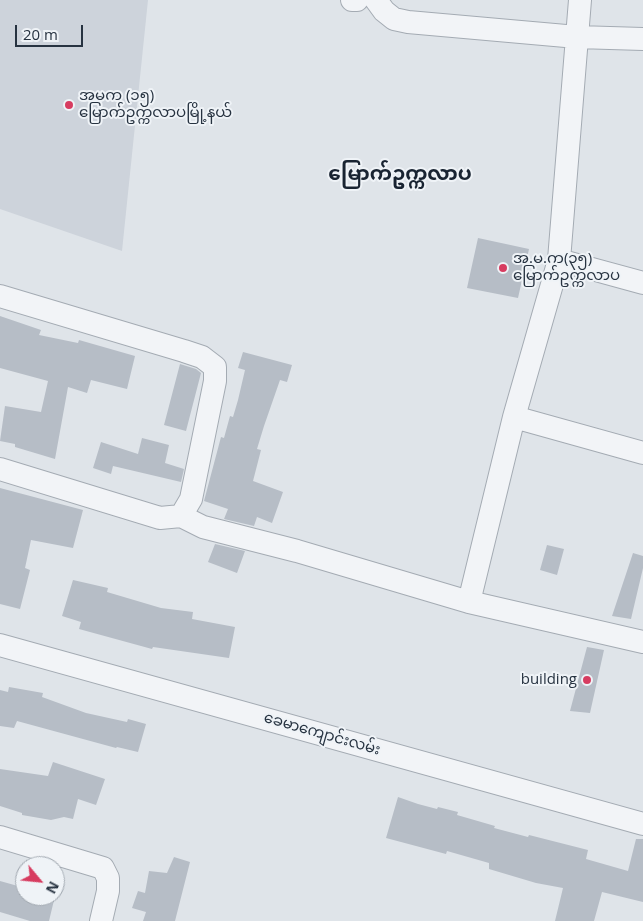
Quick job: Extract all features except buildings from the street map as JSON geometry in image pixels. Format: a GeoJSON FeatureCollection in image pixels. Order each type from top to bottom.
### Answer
{"type":"FeatureCollection","features":[{"type":"Feature","properties":{"kind":"street"},"geometry":{"type":"LineString","coordinates":[[352,0],[358,0]]}},
{"type":"Feature","properties":{"kind":"street"},"geometry":{"type":"LineString","coordinates":[[376,0],[384,11],[394,19],[408,22],[577,38],[643,39]]}},
{"type":"Feature","properties":{"kind":"street"},"geometry":{"type":"LineString","coordinates":[[470,602],[514,417],[559,260],[580,0]]}},
{"type":"Feature","properties":{"kind":"street"},"geometry":{"type":"LineString","coordinates":[[559,260],[643,283]]}},
{"type":"Feature","properties":{"kind":"street"},"geometry":{"type":"LineString","coordinates":[[0,296],[184,351],[202,358],[215,367],[215,381],[191,499],[180,516]]}},
{"type":"Feature","properties":{"kind":"street"},"geometry":{"type":"LineString","coordinates":[[514,417],[643,453]]}},
{"type":"Feature","properties":{"kind":"street"},"geometry":{"type":"LineString","coordinates":[[0,469],[160,518],[180,516],[203,527],[297,551],[470,602],[643,642]]}},
{"type":"Feature","properties":{"kind":"street","name":"ခေမာကျောင်းလမ်း"},"geometry":{"type":"LineString","coordinates":[[0,645],[643,824]]}},
{"type":"Feature","properties":{"kind":"street"},"geometry":{"type":"LineString","coordinates":[[0,837],[102,868],[108,878],[108,891],[101,921]]}},
{"type":"Feature","properties":{"kind":"shaded area","name":"အမက (၁၅) မြောက်ဥက္ကလာပမြို့နယ်"},"geometry":{"type":"Polygon","coordinates":[[[0,0],[148,0],[122,251],[0,209],[0,0]]]}},
{"type":"Feature","properties":{"kind":"place","name":"အမက (၁၅) မြောက်ဥက္ကလာပမြို့နယ်"},"geometry":{"type":"Point","coordinates":[69,105]}},
{"type":"Feature","properties":{"kind":"place","name":"အ.မ.က(၃၅) မြောက်ဥက္ကလာပ"},"geometry":{"type":"Point","coordinates":[503,268]}},
{"type":"Feature","properties":{"kind":"place","name":"building"},"geometry":{"type":"Point","coordinates":[587,680]}},
{"type":"Feature","properties":{"kind":"district","name":"မြောက်‌ဥက္ကလာပ"},"geometry":{"type":"Point","coordinates":[400,174]}}]}
